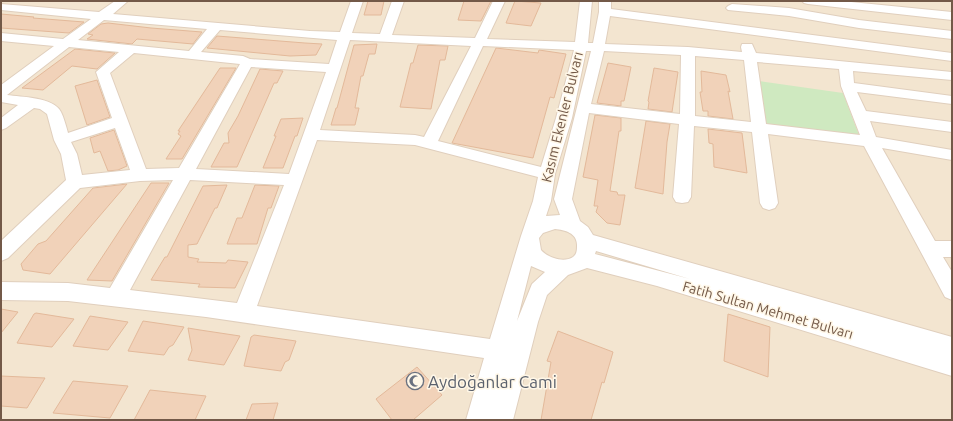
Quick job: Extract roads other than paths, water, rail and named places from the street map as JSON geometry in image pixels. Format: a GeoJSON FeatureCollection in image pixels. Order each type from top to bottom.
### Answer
{"type":"FeatureCollection","features":[{"type":"Feature","properties":{"kind":"street"},"geometry":{"type":"LineString","coordinates":[[1,92],[122,1]]}},
{"type":"Feature","properties":{"kind":"street"},"geometry":{"type":"LineString","coordinates":[[244,313],[295,180],[357,1]]}},
{"type":"Feature","properties":{"kind":"street"},"geometry":{"type":"LineString","coordinates":[[385,38],[398,1]]}},
{"type":"Feature","properties":{"kind":"street"},"geometry":{"type":"LineString","coordinates":[[429,144],[499,1]]}},
{"type":"Feature","properties":{"kind":"street","name":"Kasım Ekenler Bulvarı"},"geometry":{"type":"LineString","coordinates":[[478,420],[530,237],[542,201],[547,174],[564,118],[581,46],[586,1]]}},
{"type":"Feature","properties":{"kind":"street"},"geometry":{"type":"LineString","coordinates":[[808,1],[929,12],[952,16]]}},
{"type":"Feature","properties":{"kind":"street"},"geometry":{"type":"LineString","coordinates":[[909,1],[952,26]]}},
{"type":"Feature","properties":{"kind":"street"},"geometry":{"type":"LineString","coordinates":[[769,203],[750,56],[742,31],[731,5],[789,12],[860,24],[952,35]]}},
{"type":"Feature","properties":{"kind":"street"},"geometry":{"type":"LineString","coordinates":[[1,7],[310,35],[688,51],[952,76]]}},
{"type":"Feature","properties":{"kind":"street"},"geometry":{"type":"LineString","coordinates":[[605,7],[742,31],[952,57]]}},
{"type":"Feature","properties":{"kind":"street","name":"Kasım Ekenler Bulvarı"},"geometry":{"type":"LineString","coordinates":[[572,225],[564,199],[583,108],[598,48],[605,7]]}},
{"type":"Feature","properties":{"kind":"street"},"geometry":{"type":"LineString","coordinates":[[192,55],[216,27]]}},
{"type":"Feature","properties":{"kind":"street"},"geometry":{"type":"LineString","coordinates":[[1,37],[242,60],[247,63],[334,68]]}},
{"type":"Feature","properties":{"kind":"street"},"geometry":{"type":"LineString","coordinates":[[131,49],[103,72],[140,175]]}},
{"type":"Feature","properties":{"kind":"street"},"geometry":{"type":"LineString","coordinates":[[682,197],[687,119],[688,51]]}},
{"type":"Feature","properties":{"kind":"street"},"geometry":{"type":"LineString","coordinates":[[116,297],[247,63]]}},
{"type":"Feature","properties":{"kind":"street"},"geometry":{"type":"LineString","coordinates":[[845,66],[848,86],[870,141],[952,291]]}},
{"type":"Feature","properties":{"kind":"street"},"geometry":{"type":"LineString","coordinates":[[848,86],[952,100]]}},
{"type":"Feature","properties":{"kind":"street"},"geometry":{"type":"LineString","coordinates":[[1,98],[44,105],[54,112],[62,140],[70,154],[75,182]]}},
{"type":"Feature","properties":{"kind":"street"},"geometry":{"type":"LineString","coordinates":[[1,125],[32,102]]}},
{"type":"Feature","properties":{"kind":"street"},"geometry":{"type":"LineString","coordinates":[[583,108],[870,141],[952,155]]}},
{"type":"Feature","properties":{"kind":"street"},"geometry":{"type":"LineString","coordinates":[[859,116],[952,127]]}},
{"type":"Feature","properties":{"kind":"street"},"geometry":{"type":"LineString","coordinates":[[62,140],[120,120]]}},
{"type":"Feature","properties":{"kind":"street"},"geometry":{"type":"LineString","coordinates":[[310,135],[415,140],[547,174]]}},
{"type":"Feature","properties":{"kind":"street"},"geometry":{"type":"LineString","coordinates":[[1,253],[75,182],[140,175],[184,174],[295,180]]}},
{"type":"Feature","properties":{"kind":"street"},"geometry":{"type":"LineString","coordinates":[[549,222],[561,222],[572,225],[582,232],[585,250],[574,265],[562,268],[549,265],[538,260],[531,251],[530,237],[539,225],[549,222]]}},
{"type":"Feature","properties":{"kind":"street"},"geometry":{"type":"LineString","coordinates":[[929,249],[952,249]]}},
{"type":"Feature","properties":{"kind":"street","name":"Fatih Sultan Mehmet Bulvarı"},"geometry":{"type":"LineString","coordinates":[[585,250],[952,347]]}},
{"type":"Feature","properties":{"kind":"street","name":"Fatih Sultan Mehmet Bulvarı"},"geometry":{"type":"LineString","coordinates":[[585,250],[657,278],[952,365]]}},
{"type":"Feature","properties":{"kind":"street"},"geometry":{"type":"LineString","coordinates":[[501,420],[527,322],[539,290],[562,268]]}},
{"type":"Feature","properties":{"kind":"street"},"geometry":{"type":"LineString","coordinates":[[1,291],[68,292],[116,297],[244,313],[498,350]]}},
{"type":"Feature","properties":{"kind":"place","name":"Aydoğanlar Cami"},"geometry":{"type":"Point","coordinates":[415,381]}}]}
